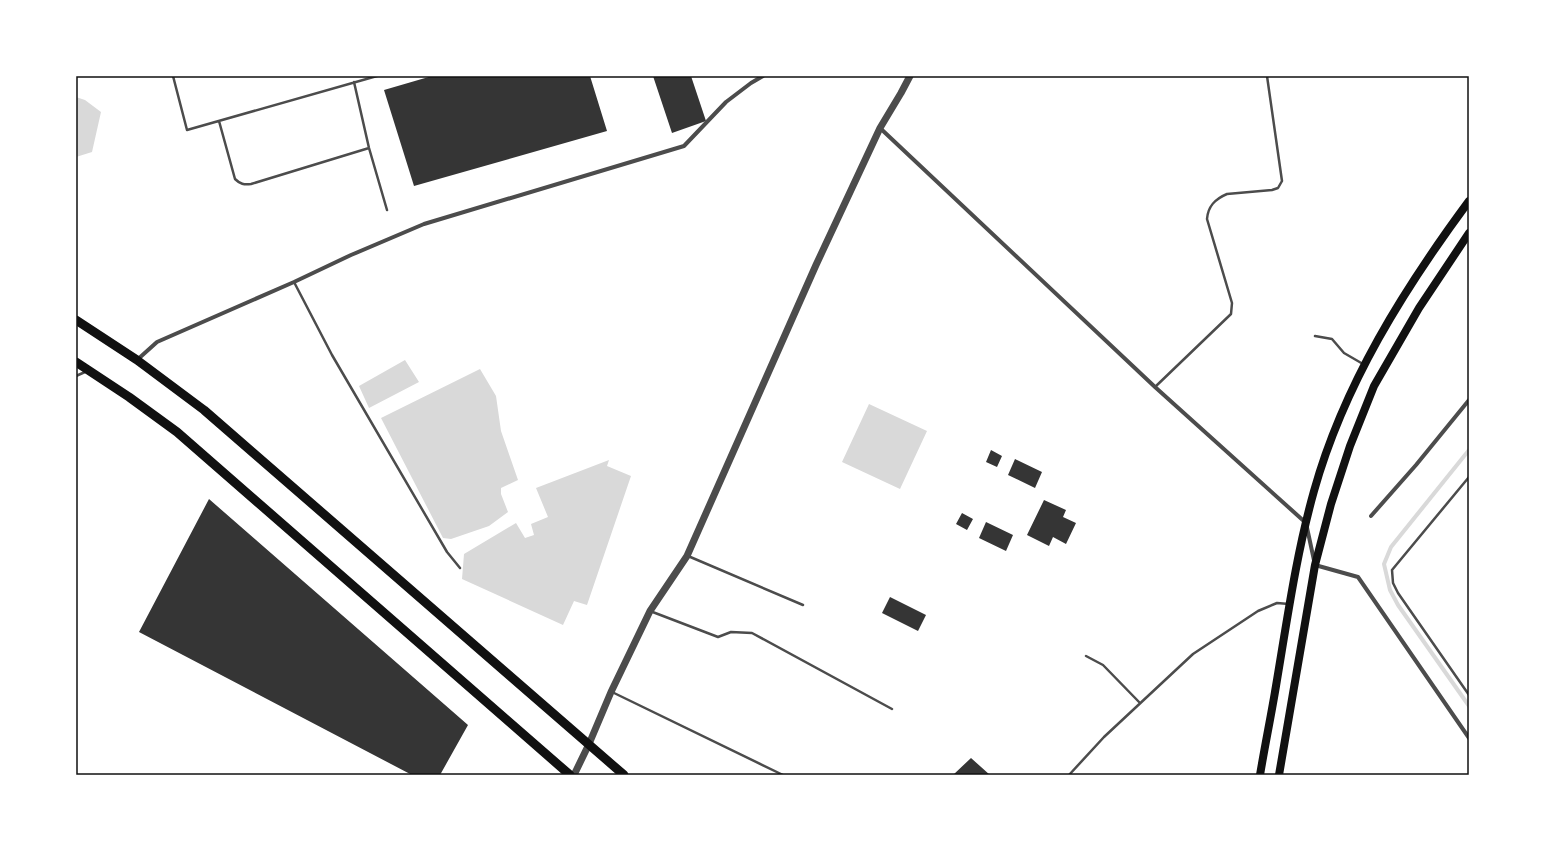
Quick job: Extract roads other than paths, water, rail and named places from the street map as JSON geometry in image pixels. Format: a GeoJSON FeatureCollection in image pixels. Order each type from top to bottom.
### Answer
{"type":"FeatureCollection","features":[{"type":"Feature","properties":{"kind":"main road"},"geometry":{"type":"LineString","coordinates":[[1260,775],[1289,604],[1306,523],[1315,489],[1335,430],[1371,352],[1413,279],[1469,201]]}},
{"type":"Feature","properties":{"kind":"main road"},"geometry":{"type":"LineString","coordinates":[[1279,775],[1315,565],[1331,504],[1347,453],[1374,386],[1419,308],[1466,243],[1469,233]]}},
{"type":"Feature","properties":{"kind":"main road"},"geometry":{"type":"LineString","coordinates":[[76,320],[137,360],[204,410],[624,775]]}},
{"type":"Feature","properties":{"kind":"main road"},"geometry":{"type":"LineString","coordinates":[[76,362],[177,432],[570,775]]}},
{"type":"Feature","properties":{"kind":"street"},"geometry":{"type":"LineString","coordinates":[[137,360],[157,342],[424,224],[684,146],[726,102],[763,76]]}},
{"type":"Feature","properties":{"kind":"street"},"geometry":{"type":"LineString","coordinates":[[574,775],[650,611],[687,556],[816,265],[880,128],[910,76]]}},
{"type":"Feature","properties":{"kind":"street"},"geometry":{"type":"LineString","coordinates":[[880,128],[1155,387],[1306,523],[1315,565],[1358,577],[1469,738]]}},
{"type":"Feature","properties":{"kind":"street"},"geometry":{"type":"LineString","coordinates":[[1371,516],[1416,465],[1469,400]]}},
{"type":"Feature","properties":{"kind":"lane"},"geometry":{"type":"LineString","coordinates":[[173,76],[187,130],[377,76]]}},
{"type":"Feature","properties":{"kind":"lane"},"geometry":{"type":"LineString","coordinates":[[1155,387],[1231,314],[1232,303],[1207,219],[1208,210],[1220,197],[1227,194],[1272,190],[1278,188],[1282,181],[1267,76]]}},
{"type":"Feature","properties":{"kind":"lane"},"geometry":{"type":"LineString","coordinates":[[354,82],[369,148],[388,210]]}},
{"type":"Feature","properties":{"kind":"lane"},"geometry":{"type":"LineString","coordinates":[[219,121],[235,179],[245,185],[369,148]]}},
{"type":"Feature","properties":{"kind":"lane"},"geometry":{"type":"LineString","coordinates":[[294,282],[336,362],[447,552],[460,568]]}},
{"type":"Feature","properties":{"kind":"lane"},"geometry":{"type":"LineString","coordinates":[[1315,336],[1332,339],[1344,353],[1365,365]]}},
{"type":"Feature","properties":{"kind":"lane"},"geometry":{"type":"LineString","coordinates":[[76,376],[89,370]]}},
{"type":"Feature","properties":{"kind":"lane"},"geometry":{"type":"LineString","coordinates":[[1469,477],[1392,570],[1393,583],[1398,593],[1469,695]]}},
{"type":"Feature","properties":{"kind":"lane"},"geometry":{"type":"LineString","coordinates":[[687,556],[803,605]]}},
{"type":"Feature","properties":{"kind":"lane"},"geometry":{"type":"LineString","coordinates":[[1069,775],[1104,736],[1193,654],[1258,611],[1277,603],[1289,604]]}},
{"type":"Feature","properties":{"kind":"lane"},"geometry":{"type":"LineString","coordinates":[[650,611],[718,637],[731,632],[752,633],[892,709]]}},
{"type":"Feature","properties":{"kind":"lane"},"geometry":{"type":"LineString","coordinates":[[1086,656],[1103,664],[1140,703]]}},
{"type":"Feature","properties":{"kind":"lane"},"geometry":{"type":"LineString","coordinates":[[612,692],[783,775]]}},
{"type":"Feature","properties":{"kind":"waterway"},"geometry":{"type":"LineString","coordinates":[[1469,450],[1391,547],[1384,564],[1390,590],[1398,605],[1469,706]]}}]}
